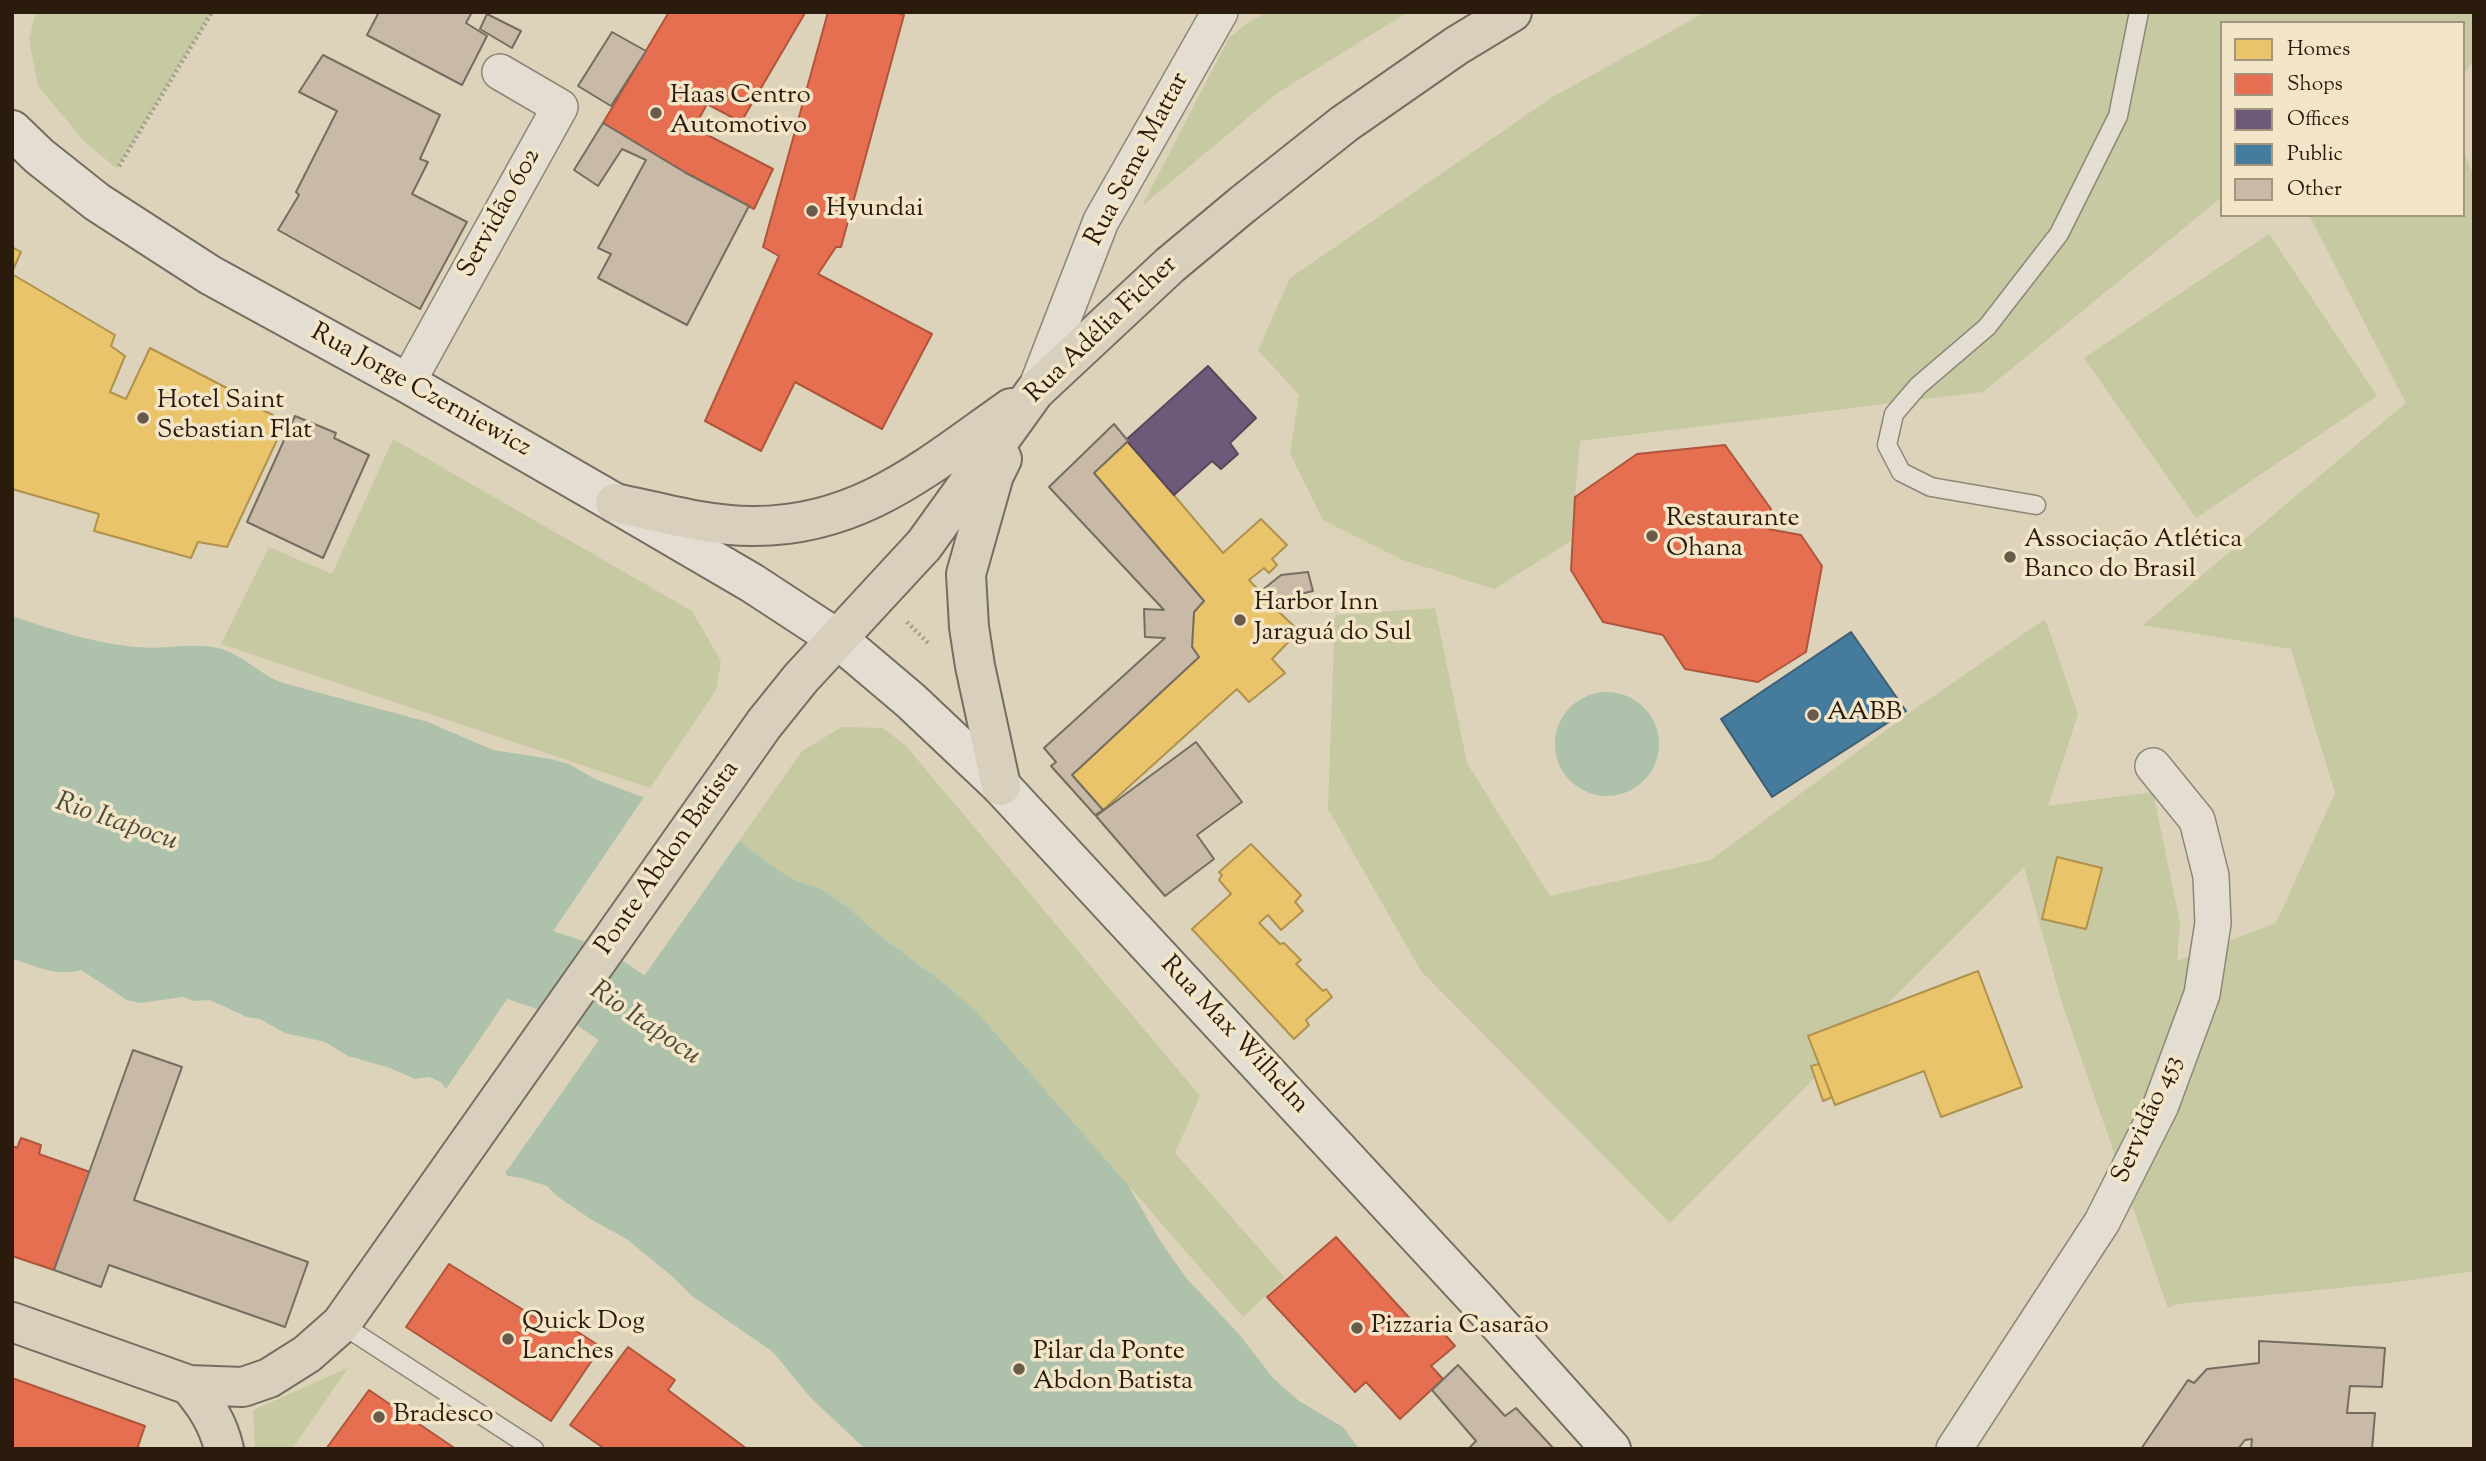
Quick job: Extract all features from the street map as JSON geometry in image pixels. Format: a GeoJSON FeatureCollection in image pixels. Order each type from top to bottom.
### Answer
{"type":"FeatureCollection","features":[{"type":"Feature","properties":{"kind":"highway","name":"Rua Adélia Ficher"},"geometry":{"type":"LineString","coordinates":[[764,724],[801,678],[924,545],[1035,391],[1170,265],[1262,188],[1344,124],[1457,46],[1512,12]]}},
{"type":"Feature","properties":{"kind":"highway"},"geometry":{"type":"LineString","coordinates":[[615,503],[706,522],[751,526],[793,524],[846,512],[890,492],[1035,391]]}},
{"type":"Feature","properties":{"kind":"highway"},"geometry":{"type":"LineString","coordinates":[[1002,786],[975,666],[969,627],[966,574],[993,475],[1035,391]]}},
{"type":"Feature","properties":{"kind":"highway","name":"Ponte Abdon Batista"},"geometry":{"type":"LineString","coordinates":[[188,1385],[243,1387],[269,1378],[307,1354],[341,1324],[764,724]]}},
{"type":"Feature","properties":{"kind":"highway"},"geometry":{"type":"LineString","coordinates":[[12,1322],[188,1385],[208,1406],[220,1431],[224,1449]]}},
{"type":"Feature","properties":{"kind":"main road","name":"Rua Jorge Czerniewicz"},"geometry":{"type":"LineString","coordinates":[[12,130],[39,156],[97,202],[210,275],[407,383],[615,503],[752,583],[839,640]]}},
{"type":"Feature","properties":{"kind":"main road","name":"Rua Max Wilhelm"},"geometry":{"type":"LineString","coordinates":[[839,640],[911,701],[1002,786],[1481,1304],[1611,1449]]}},
{"type":"Feature","properties":{"kind":"street","name":"Rua Seme Mattar"},"geometry":{"type":"LineString","coordinates":[[1035,391],[1101,221],[1220,12]]}},
{"type":"Feature","properties":{"kind":"street","name":"Servidão 602"},"geometry":{"type":"LineString","coordinates":[[407,383],[560,107],[500,72]]}},
{"type":"Feature","properties":{"kind":"street","name":"Servidão 453"},"geometry":{"type":"LineString","coordinates":[[1954,1449],[2102,1222],[2161,1105],[2202,994],[2213,923],[2211,876],[2197,820],[2153,766]]}},
{"type":"Feature","properties":{"kind":"lane"},"geometry":{"type":"LineString","coordinates":[[2036,505],[1931,487],[1901,472],[1887,445],[1894,414],[1919,386],[1987,327],[2059,234],[2118,116],[2139,12]]}},
{"type":"Feature","properties":{"kind":"lane"},"geometry":{"type":"LineString","coordinates":[[341,1324],[534,1449]]}},
{"type":"Feature","properties":{"kind":"path"},"geometry":{"type":"LineString","coordinates":[[97,202],[212,12]]}},
{"type":"Feature","properties":{"kind":"shaded area"},"geometry":{"type":"Polygon","coordinates":[[[36,12],[212,12],[117,169],[83,140],[38,86],[29,39],[36,12]]]}},
{"type":"Feature","properties":{"kind":"shaded area"},"geometry":{"type":"Polygon","coordinates":[[[1268,12],[1408,12],[1276,94],[1142,206],[1229,38],[1249,22],[1268,12]]]}},
{"type":"Feature","properties":{"kind":"shaded area"},"geometry":{"type":"Polygon","coordinates":[[[1706,12],[2474,12],[2474,60],[2465,71],[2465,21],[2220,21],[2220,199],[1983,392],[1580,441],[1571,541],[1494,589],[1403,560],[1323,520],[1290,453],[1299,395],[1258,350],[1290,278],[1551,98],[1706,12]]]}},
{"type":"Feature","properties":{"kind":"shaded area"},"geometry":{"type":"Polygon","coordinates":[[[2465,155],[2474,177],[2474,1271],[2389,1283],[2178,1304],[2168,1308],[2061,1000],[2024,867],[1670,1223],[1421,971],[1328,809],[1335,615],[1435,608],[1467,763],[1550,896],[1711,860],[1912,711],[2045,619],[2078,714],[2048,806],[2153,792],[2180,923],[2177,961],[2276,923],[2335,793],[2291,649],[2143,625],[2406,403],[2310,217],[2465,217],[2465,155]]]}},
{"type":"Feature","properties":{"kind":"shaded area"},"geometry":{"type":"Polygon","coordinates":[[[2269,234],[2377,396],[2196,518],[2084,358],[2269,234]]]}},
{"type":"Feature","properties":{"kind":"shaded area"},"geometry":{"type":"Polygon","coordinates":[[[393,439],[692,611],[721,661],[716,690],[650,788],[221,644],[269,547],[332,574],[393,439]]]}},
{"type":"Feature","properties":{"kind":"shaded area"},"geometry":{"type":"Polygon","coordinates":[[[842,727],[883,728],[906,746],[1200,1096],[1175,1153],[1285,1278],[1243,1317],[978,1013],[849,908],[822,889],[797,881],[780,871],[739,841],[802,751],[842,727]]]}},
{"type":"Feature","properties":{"kind":"shaded area"},"geometry":{"type":"Polygon","coordinates":[[[348,1368],[292,1449],[255,1449],[253,1410],[348,1368]]]}},
{"type":"Feature","properties":{"kind":"water"},"geometry":{"type":"Polygon","coordinates":[[[12,616],[105,643],[147,648],[218,648],[283,683],[428,722],[493,750],[569,764],[595,779],[653,801],[448,1092],[441,1082],[429,1077],[415,1079],[390,1068],[348,1056],[325,1042],[285,1033],[260,1019],[247,1017],[210,1000],[195,1001],[183,997],[140,1003],[127,1000],[81,970],[55,971],[12,959],[12,616]]]}},
{"type":"Feature","properties":{"kind":"water"},"geometry":{"type":"Polygon","coordinates":[[[1607,692],[1627,696],[1644,707],[1655,724],[1659,744],[1655,764],[1644,781],[1627,792],[1607,796],[1587,792],[1570,781],[1559,764],[1555,744],[1559,724],[1570,707],[1587,696],[1607,692]]]}},
{"type":"Feature","properties":{"kind":"water"},"geometry":{"type":"Polygon","coordinates":[[[739,841],[780,871],[797,881],[822,889],[849,908],[978,1013],[1128,1185],[1161,1242],[1187,1279],[1239,1334],[1273,1378],[1299,1401],[1343,1427],[1359,1449],[865,1449],[811,1398],[773,1352],[692,1296],[628,1240],[592,1220],[558,1197],[547,1186],[508,1176],[505,1173],[739,841]]]}},
{"type":"Feature","properties":{"kind":"pier"},"geometry":{"type":"Polygon","coordinates":[[[646,794],[656,799],[656,804],[451,1094],[446,1095],[444,1092],[646,794]]]}},
{"type":"Feature","properties":{"kind":"pier"},"geometry":{"type":"Polygon","coordinates":[[[738,838],[741,838],[503,1176],[502,1171],[617,1005],[738,838]]]}},
{"type":"Feature","properties":{"kind":"building: Homes"},"geometry":{"type":"Polygon","coordinates":[[[12,247],[21,252],[12,272],[12,247]]]}},
{"type":"Feature","properties":{"kind":"building: Homes","name":"Hotel Saint Sebastian Flat"},"geometry":{"type":"Polygon","coordinates":[[[12,274],[115,335],[111,346],[125,356],[110,392],[126,399],[150,348],[244,397],[246,402],[273,415],[276,421],[284,425],[227,547],[198,542],[191,558],[94,531],[99,514],[12,489],[12,274]]]}},
{"type":"Feature","properties":{"kind":"building: Homes","name":"Harbor Inn Jaraguá do Sul"},"geometry":{"type":"Polygon","coordinates":[[[1128,441],[1223,553],[1261,519],[1287,545],[1272,559],[1277,565],[1269,573],[1264,568],[1249,580],[1264,596],[1267,592],[1282,607],[1278,611],[1299,631],[1272,659],[1285,673],[1249,702],[1237,689],[1103,810],[1072,775],[1199,657],[1192,647],[1194,612],[1204,601],[1094,473],[1128,441]]]}},
{"type":"Feature","properties":{"kind":"building: Homes"},"geometry":{"type":"Polygon","coordinates":[[[1251,844],[1301,895],[1295,902],[1303,911],[1281,930],[1268,915],[1259,923],[1301,960],[1296,964],[1332,997],[1306,1020],[1309,1025],[1294,1039],[1192,929],[1231,894],[1219,880],[1222,875],[1219,872],[1251,844]]]}},
{"type":"Feature","properties":{"kind":"building: Homes"},"geometry":{"type":"Polygon","coordinates":[[[2057,857],[2102,868],[2086,929],[2042,919],[2057,857]]]}},
{"type":"Feature","properties":{"kind":"building: Homes"},"geometry":{"type":"Polygon","coordinates":[[[1978,971],[2022,1087],[1941,1117],[1924,1071],[1835,1105],[1808,1036],[1978,971]]]}},
{"type":"Feature","properties":{"kind":"building: Homes"},"geometry":{"type":"Polygon","coordinates":[[[1819,1064],[1832,1097],[1823,1101],[1811,1066],[1819,1064]]]}},
{"type":"Feature","properties":{"kind":"building: Shops","name":"Haas Centro Automotivo"},"geometry":{"type":"Polygon","coordinates":[[[669,12],[805,13],[741,122],[707,104],[694,128],[773,169],[754,209],[686,173],[603,123],[669,12]]]}},
{"type":"Feature","properties":{"kind":"building: Shops","name":"Hyundai"},"geometry":{"type":"Polygon","coordinates":[[[828,12],[895,12],[904,15],[841,247],[836,247],[818,274],[932,334],[882,429],[795,382],[761,451],[705,421],[779,256],[763,247],[828,12]]]}},
{"type":"Feature","properties":{"kind":"building: Shops"},"geometry":{"type":"Polygon","coordinates":[[[1725,445],[1771,509],[1768,529],[1801,535],[1822,566],[1806,652],[1758,682],[1685,669],[1663,635],[1603,622],[1571,570],[1575,497],[1637,454],[1725,445]]]}},
{"type":"Feature","properties":{"kind":"building: Shops"},"geometry":{"type":"Polygon","coordinates":[[[21,1138],[41,1145],[39,1154],[90,1172],[54,1270],[12,1256],[12,1146],[17,1148],[21,1138]]]}},
{"type":"Feature","properties":{"kind":"building: Shops","name":"Pizzaria Casarão"},"geometry":{"type":"Polygon","coordinates":[[[1336,1237],[1423,1333],[1434,1322],[1455,1346],[1431,1366],[1443,1379],[1400,1419],[1366,1382],[1355,1392],[1267,1297],[1336,1237]]]}},
{"type":"Feature","properties":{"kind":"building: Shops","name":"Quick Dog Lanches"},"geometry":{"type":"Polygon","coordinates":[[[449,1264],[559,1332],[564,1323],[601,1347],[551,1421],[406,1327],[449,1264]]]}},
{"type":"Feature","properties":{"kind":"building: Shops"},"geometry":{"type":"Polygon","coordinates":[[[628,1347],[675,1380],[668,1390],[747,1449],[605,1449],[570,1425],[628,1347]]]}},
{"type":"Feature","properties":{"kind":"building: Shops"},"geometry":{"type":"Polygon","coordinates":[[[12,1378],[145,1426],[137,1449],[12,1449],[12,1378]]]}},
{"type":"Feature","properties":{"kind":"building: Shops","name":"Bradesco"},"geometry":{"type":"Polygon","coordinates":[[[369,1390],[450,1445],[456,1449],[326,1449],[369,1390]]]}},
{"type":"Feature","properties":{"kind":"building: Offices"},"geometry":{"type":"Polygon","coordinates":[[[1208,366],[1256,418],[1230,443],[1238,454],[1221,469],[1212,461],[1174,495],[1126,440],[1208,366]]]}},
{"type":"Feature","properties":{"kind":"building: Public","name":"AABB"},"geometry":{"type":"Polygon","coordinates":[[[1851,632],[1906,711],[1772,797],[1721,719],[1851,632]]]}},
{"type":"Feature","properties":{"kind":"building: Other"},"geometry":{"type":"Polygon","coordinates":[[[379,12],[472,12],[466,23],[487,36],[462,85],[367,35],[379,12]]]}},
{"type":"Feature","properties":{"kind":"building: Other"},"geometry":{"type":"Polygon","coordinates":[[[487,14],[521,31],[512,48],[480,29],[487,14]]]}},
{"type":"Feature","properties":{"kind":"building: Other"},"geometry":{"type":"Polygon","coordinates":[[[612,32],[646,51],[611,106],[578,86],[612,32]]]}},
{"type":"Feature","properties":{"kind":"building: Other"},"geometry":{"type":"Polygon","coordinates":[[[323,55],[440,115],[420,159],[428,162],[412,194],[467,222],[420,309],[278,230],[299,195],[296,192],[337,111],[299,92],[323,55]]]}},
{"type":"Feature","properties":{"kind":"building: Other"},"geometry":{"type":"Polygon","coordinates":[[[603,123],[686,173],[749,206],[687,325],[598,278],[611,254],[598,248],[646,160],[622,149],[598,186],[574,170],[603,123]]]}},
{"type":"Feature","properties":{"kind":"building: Other"},"geometry":{"type":"Polygon","coordinates":[[[295,416],[336,433],[334,438],[369,455],[323,558],[247,522],[295,416]]]}},
{"type":"Feature","properties":{"kind":"building: Other"},"geometry":{"type":"Polygon","coordinates":[[[1114,424],[1128,441],[1094,473],[1204,601],[1194,612],[1192,647],[1199,657],[1072,775],[1103,810],[1095,815],[1051,766],[1056,762],[1044,748],[1165,638],[1145,637],[1144,609],[1164,610],[1049,487],[1114,424]]]}},
{"type":"Feature","properties":{"kind":"building: Other"},"geometry":{"type":"Polygon","coordinates":[[[1308,572],[1313,591],[1296,595],[1279,611],[1282,607],[1267,592],[1264,596],[1260,592],[1281,575],[1308,572]]]}},
{"type":"Feature","properties":{"kind":"building: Other"},"geometry":{"type":"Polygon","coordinates":[[[1196,742],[1242,802],[1197,835],[1214,859],[1165,896],[1096,816],[1196,742]]]}},
{"type":"Feature","properties":{"kind":"building: Other"},"geometry":{"type":"Polygon","coordinates":[[[133,1050],[182,1067],[134,1200],[308,1262],[285,1327],[109,1265],[101,1287],[54,1270],[133,1050]]]}},
{"type":"Feature","properties":{"kind":"building: Other"},"geometry":{"type":"Polygon","coordinates":[[[2259,1341],[2385,1348],[2382,1387],[2350,1386],[2347,1413],[2375,1413],[2372,1449],[2251,1449],[2252,1439],[2245,1440],[2238,1449],[2141,1449],[2188,1380],[2194,1383],[2207,1369],[2259,1363],[2259,1341]]]}},
{"type":"Feature","properties":{"kind":"building: Other"},"geometry":{"type":"Polygon","coordinates":[[[1458,1365],[1505,1416],[1516,1408],[1554,1449],[1468,1449],[1476,1441],[1432,1390],[1458,1365]]]}},
{"type":"Feature","properties":{"kind":"waterway","name":"Rio Itapocu"},"geometry":{"type":"LineString","coordinates":[[435,933],[587,984],[711,1070]]}},
{"type":"Feature","properties":{"kind":"place","name":"Haas Centro Automotivo"},"geometry":{"type":"Point","coordinates":[656,113]}},
{"type":"Feature","properties":{"kind":"place","name":"Hyundai"},"geometry":{"type":"Point","coordinates":[812,211]}},
{"type":"Feature","properties":{"kind":"place","name":"Hotel Saint Sebastian Flat"},"geometry":{"type":"Point","coordinates":[143,418]}},
{"type":"Feature","properties":{"kind":"place","name":"Restaurante Ohana"},"geometry":{"type":"Point","coordinates":[1652,536]}},
{"type":"Feature","properties":{"kind":"place","name":"Associação Atlética Banco do Brasil"},"geometry":{"type":"Point","coordinates":[2010,557]}},
{"type":"Feature","properties":{"kind":"place","name":"Harbor Inn Jaraguá do Sul"},"geometry":{"type":"Point","coordinates":[1240,620]}},
{"type":"Feature","properties":{"kind":"place","name":"AABB"},"geometry":{"type":"Point","coordinates":[1813,715]}},
{"type":"Feature","properties":{"kind":"place","name":"Pizzaria Casarão"},"geometry":{"type":"Point","coordinates":[1357,1328]}},
{"type":"Feature","properties":{"kind":"place","name":"Quick Dog Lanches"},"geometry":{"type":"Point","coordinates":[508,1339]}},
{"type":"Feature","properties":{"kind":"place","name":"Pilar da Ponte Abdon Batista"},"geometry":{"type":"Point","coordinates":[1019,1369]}},
{"type":"Feature","properties":{"kind":"place","name":"Bradesco"},"geometry":{"type":"Point","coordinates":[379,1417]}}]}
